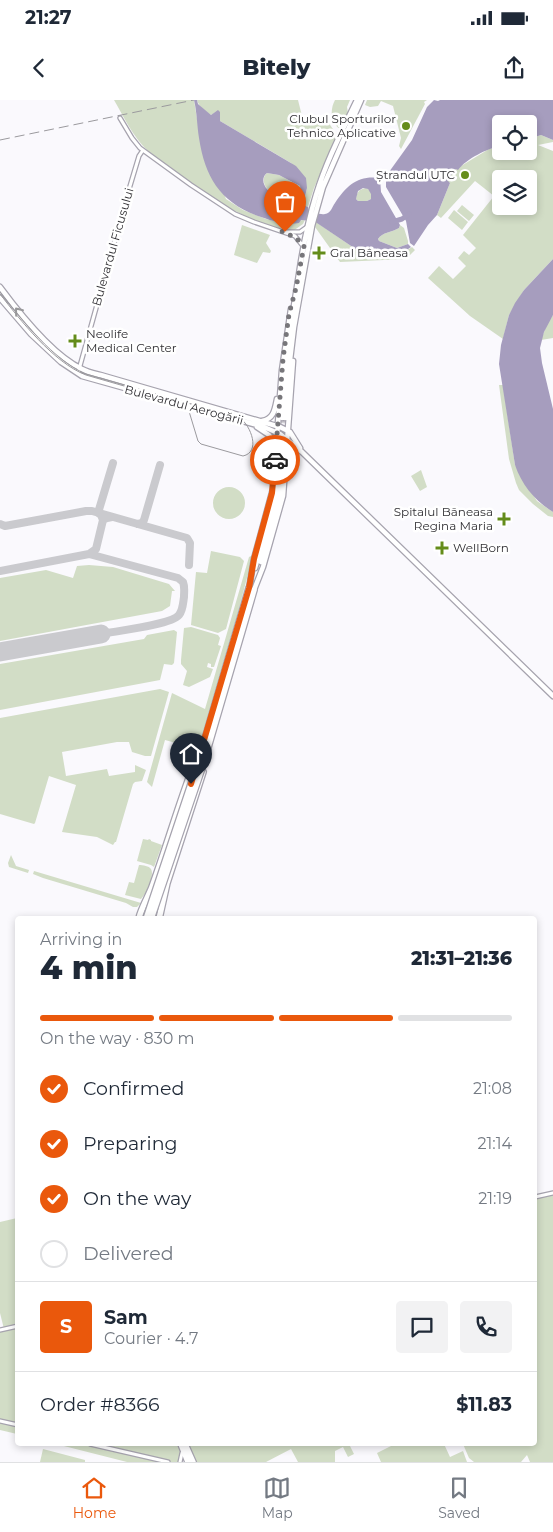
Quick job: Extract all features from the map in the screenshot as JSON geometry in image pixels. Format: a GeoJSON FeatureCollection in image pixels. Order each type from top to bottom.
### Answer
{"type":"FeatureCollection","features":[{"type":"Feature","properties":{"kind":"highway"},"geometry":{"type":"LineString","coordinates":[[152,916],[199,767],[251,589]]}},
{"type":"Feature","properties":{"kind":"highway"},"geometry":{"type":"LineString","coordinates":[[139,916],[156,875],[192,770],[204,750]]}},
{"type":"Feature","properties":{"kind":"highway"},"geometry":{"type":"LineString","coordinates":[[159,916],[168,881],[205,767],[204,750]]}},
{"type":"Feature","properties":{"kind":"highway"},"geometry":{"type":"LineString","coordinates":[[147,916],[199,767]]}},
{"type":"Feature","properties":{"kind":"highway"},"geometry":{"type":"LineString","coordinates":[[143,909],[153,908],[159,916]]}},
{"type":"Feature","properties":{"kind":"highway"},"geometry":{"type":"LineString","coordinates":[[183,1446],[188,1462]]}},
{"type":"Feature","properties":{"kind":"highway"},"geometry":{"type":"LineString","coordinates":[[183,1446],[193,1462]]}},
{"type":"Feature","properties":{"kind":"main road"},"geometry":{"type":"LineString","coordinates":[[251,589],[254,559],[285,442],[279,429],[283,419],[286,360],[304,246],[327,166],[357,100]]}},
{"type":"Feature","properties":{"kind":"main road"},"geometry":{"type":"LineString","coordinates":[[315,207],[362,100]]}},
{"type":"Feature","properties":{"kind":"main road"},"geometry":{"type":"LineString","coordinates":[[251,589],[278,500],[285,442],[279,429],[283,419],[293,362],[299,316],[299,298],[309,226]]}},
{"type":"Feature","properties":{"kind":"main road"},"geometry":{"type":"LineString","coordinates":[[0,287],[35,331],[78,371]]}},
{"type":"Feature","properties":{"kind":"main road"},"geometry":{"type":"LineString","coordinates":[[260,422],[272,416],[280,386],[289,314],[296,288]]}},
{"type":"Feature","properties":{"kind":"main road"},"geometry":{"type":"LineString","coordinates":[[0,298],[31,334],[56,357],[78,371]]}},
{"type":"Feature","properties":{"kind":"main road","name":"Bulevardul Aerogării"},"geometry":{"type":"LineString","coordinates":[[78,371],[86,377],[134,391],[279,429]]}},
{"type":"Feature","properties":{"kind":"main road","name":"Bulevardul Aerogării"},"geometry":{"type":"LineString","coordinates":[[78,371],[260,422],[279,429],[285,442]]}},
{"type":"Feature","properties":{"kind":"main road"},"geometry":{"type":"LineString","coordinates":[[280,386],[283,419]]}},
{"type":"Feature","properties":{"kind":"main road"},"geometry":{"type":"LineString","coordinates":[[244,421],[293,447],[299,447]]}},
{"type":"Feature","properties":{"kind":"main road"},"geometry":{"type":"LineString","coordinates":[[279,429],[291,433],[299,447]]}},
{"type":"Feature","properties":{"kind":"main road"},"geometry":{"type":"LineString","coordinates":[[285,442],[292,438],[553,696]]}},
{"type":"Feature","properties":{"kind":"street"},"geometry":{"type":"LineString","coordinates":[[120,118],[132,138],[143,150],[191,185],[230,211],[247,220],[296,238],[304,246]]}},
{"type":"Feature","properties":{"kind":"street","name":"Bulevardul Ficusului"},"geometry":{"type":"LineString","coordinates":[[78,371],[130,186],[139,156],[143,150]]}},
{"type":"Feature","properties":{"kind":"street"},"geometry":{"type":"LineString","coordinates":[[281,231],[298,233],[309,226]]}},
{"type":"Feature","properties":{"kind":"street"},"geometry":{"type":"LineString","coordinates":[[537,1197],[553,1193]]}},
{"type":"Feature","properties":{"kind":"street"},"geometry":{"type":"LineString","coordinates":[[0,1330],[15,1327]]}},
{"type":"Feature","properties":{"kind":"street"},"geometry":{"type":"LineString","coordinates":[[0,1421],[15,1424]]}},
{"type":"Feature","properties":{"kind":"street"},"geometry":{"type":"LineString","coordinates":[[98,1446],[168,1462]]}},
{"type":"Feature","properties":{"kind":"street"},"geometry":{"type":"LineString","coordinates":[[180,1462],[182,1446]]}},
{"type":"Feature","properties":{"kind":"street"},"geometry":{"type":"LineString","coordinates":[[143,1457],[159,1462]]}},
{"type":"Feature","properties":{"kind":"green space"},"geometry":{"type":"Polygon","coordinates":[[[114,100],[194,100],[197,119],[226,199],[243,210],[266,219],[279,222],[305,220],[303,224],[293,231],[276,228],[231,209],[202,191],[148,151],[129,127],[114,100]]]}},
{"type":"Feature","properties":{"kind":"green space"},"geometry":{"type":"Polygon","coordinates":[[[197,100],[298,100],[304,124],[326,119],[337,135],[314,188],[308,207],[303,205],[307,188],[291,163],[220,121],[220,112],[211,115],[201,107],[197,100]]]}},
{"type":"Feature","properties":{"kind":"green space"},"geometry":{"type":"Polygon","coordinates":[[[335,100],[350,100],[347,107],[348,113],[340,129],[334,123],[332,116],[332,107],[335,100]]]}},
{"type":"Feature","properties":{"kind":"green space","name":"Clubul Sporturilor Tehnico Aplicative"},"geometry":{"type":"Polygon","coordinates":[[[367,100],[427,100],[424,102],[425,104],[401,149],[399,146],[401,138],[393,106],[381,101],[378,106],[370,107],[365,105],[367,100]]]}},
{"type":"Feature","properties":{"kind":"green space"},"geometry":{"type":"Polygon","coordinates":[[[541,135],[553,140],[553,142],[538,145],[553,151],[553,259],[524,290],[509,315],[503,339],[470,316],[428,278],[439,266],[453,279],[466,266],[458,258],[464,251],[469,255],[476,248],[463,235],[492,199],[492,215],[537,215],[537,170],[492,170],[492,194],[475,181],[441,218],[437,215],[450,183],[447,181],[455,169],[450,166],[453,163],[461,166],[492,148],[492,160],[537,160],[537,136],[541,135]]]}},
{"type":"Feature","properties":{"kind":"green space"},"geometry":{"type":"Polygon","coordinates":[[[267,173],[279,175],[300,186],[302,188],[301,191],[286,195],[276,195],[267,189],[265,185],[264,179],[267,173]]]}},
{"type":"Feature","properties":{"kind":"green space"},"geometry":{"type":"Polygon","coordinates":[[[366,188],[371,192],[371,199],[358,201],[356,199],[358,193],[366,188]]]}},
{"type":"Feature","properties":{"kind":"green space"},"geometry":{"type":"Polygon","coordinates":[[[462,205],[474,215],[469,221],[457,211],[462,205]]]}},
{"type":"Feature","properties":{"kind":"green space"},"geometry":{"type":"Polygon","coordinates":[[[454,210],[468,222],[462,230],[448,218],[454,210]]]}},
{"type":"Feature","properties":{"kind":"green space"},"geometry":{"type":"Polygon","coordinates":[[[316,222],[360,252],[366,254],[387,256],[400,253],[412,247],[415,250],[406,259],[340,262],[315,227],[316,222]]]}},
{"type":"Feature","properties":{"kind":"green space"},"geometry":{"type":"Polygon","coordinates":[[[242,225],[270,235],[266,243],[271,251],[270,253],[263,252],[257,263],[234,255],[242,225]]]}},
{"type":"Feature","properties":{"kind":"green space"},"geometry":{"type":"Polygon","coordinates":[[[400,225],[404,228],[408,244],[397,248],[379,241],[378,239],[382,235],[399,228],[400,225]]]}},
{"type":"Feature","properties":{"kind":"green space"},"geometry":{"type":"Polygon","coordinates":[[[553,315],[553,338],[541,340],[547,324],[553,315]]]}},
{"type":"Feature","properties":{"kind":"green space"},"geometry":{"type":"Polygon","coordinates":[[[499,385],[503,385],[515,465],[537,501],[553,512],[553,517],[548,516],[533,504],[519,490],[516,483],[509,459],[499,385]]]}},
{"type":"Feature","properties":{"kind":"green space"},"geometry":{"type":"Polygon","coordinates":[[[421,470],[427,487],[420,491],[411,476],[421,470]]]}},
{"type":"Feature","properties":{"kind":"green space"},"geometry":{"type":"Polygon","coordinates":[[[229,487],[240,492],[245,503],[240,514],[229,519],[218,514],[213,503],[218,492],[229,487]]]}},
{"type":"Feature","properties":{"kind":"green space"},"geometry":{"type":"Polygon","coordinates":[[[211,551],[240,557],[244,561],[226,629],[218,633],[191,625],[196,572],[207,573],[211,551]]]}},
{"type":"Feature","properties":{"kind":"green space"},"geometry":{"type":"Polygon","coordinates":[[[253,555],[199,746],[186,778],[194,748],[165,740],[152,787],[147,782],[172,693],[205,709],[249,557],[253,555]]]}},
{"type":"Feature","properties":{"kind":"green space"},"geometry":{"type":"Polygon","coordinates":[[[77,566],[113,567],[169,584],[175,591],[172,591],[170,606],[162,611],[0,641],[0,578],[46,570],[73,578],[77,566]]]}},
{"type":"Feature","properties":{"kind":"green space"},"geometry":{"type":"Polygon","coordinates":[[[191,627],[218,635],[220,638],[218,645],[221,646],[214,667],[211,667],[211,664],[208,663],[207,667],[213,669],[210,677],[189,687],[183,685],[187,671],[181,664],[181,660],[184,628],[191,627]]]}},
{"type":"Feature","properties":{"kind":"green space"},"geometry":{"type":"Polygon","coordinates":[[[174,630],[177,632],[174,663],[172,665],[164,664],[160,680],[0,710],[0,664],[144,639],[147,635],[174,630]]]}},
{"type":"Feature","properties":{"kind":"green space"},"geometry":{"type":"Polygon","coordinates":[[[160,689],[169,692],[151,756],[132,752],[129,742],[117,742],[62,752],[66,776],[107,769],[109,776],[135,772],[135,765],[146,770],[142,781],[133,784],[116,842],[113,845],[97,837],[62,832],[76,785],[49,776],[34,824],[0,814],[0,718],[160,689]]]}},
{"type":"Feature","properties":{"kind":"green space"},"geometry":{"type":"Polygon","coordinates":[[[143,839],[149,839],[162,845],[154,867],[137,861],[143,839]]]}},
{"type":"Feature","properties":{"kind":"green space"},"geometry":{"type":"Polygon","coordinates":[[[11,855],[16,866],[29,870],[28,873],[9,867],[8,863],[11,855]]]}},
{"type":"Feature","properties":{"kind":"green space"},"geometry":{"type":"Polygon","coordinates":[[[139,865],[149,867],[152,872],[149,885],[141,899],[125,895],[129,882],[134,883],[139,865]]]}},
{"type":"Feature","properties":{"kind":"green space"},"geometry":{"type":"Polygon","coordinates":[[[34,871],[141,903],[137,907],[133,907],[126,903],[43,878],[33,874],[34,871]]]}},
{"type":"Feature","properties":{"kind":"green space"},"geometry":{"type":"Polygon","coordinates":[[[553,1193],[553,1462],[530,1462],[527,1455],[521,1462],[474,1462],[469,1458],[464,1446],[537,1446],[537,1197],[553,1193]]]}},
{"type":"Feature","properties":{"kind":"green space"},"geometry":{"type":"Polygon","coordinates":[[[15,1218],[15,1434],[0,1430],[0,1330],[4,1329],[0,1313],[0,1222],[15,1218]]]}},
{"type":"Feature","properties":{"kind":"green space"},"geometry":{"type":"Polygon","coordinates":[[[64,1446],[181,1446],[183,1454],[180,1462],[150,1459],[159,1462],[127,1462],[64,1446]]]}},
{"type":"Feature","properties":{"kind":"green space"},"geometry":{"type":"Polygon","coordinates":[[[186,1446],[350,1446],[354,1454],[348,1457],[343,1447],[335,1451],[335,1462],[298,1462],[291,1449],[266,1462],[193,1462],[186,1446]]]}},
{"type":"Feature","properties":{"kind":"green space"},"geometry":{"type":"Polygon","coordinates":[[[391,1446],[445,1446],[450,1457],[463,1451],[467,1462],[381,1462],[377,1453],[391,1446]]]}},
{"type":"Feature","properties":{"kind":"green space"},"geometry":{"type":"Polygon","coordinates":[[[43,1449],[85,1460],[85,1462],[40,1462],[43,1449]]]}},
{"type":"Feature","properties":{"kind":"shaded area"},"geometry":{"type":"Polygon","coordinates":[[[194,100],[197,100],[198,104],[211,115],[218,110],[220,112],[220,121],[296,166],[306,178],[307,188],[303,205],[308,207],[309,211],[321,214],[327,213],[349,186],[365,178],[380,178],[381,192],[400,225],[399,228],[382,235],[378,239],[397,248],[408,244],[411,247],[400,253],[366,254],[360,252],[314,221],[301,220],[299,223],[294,224],[278,222],[258,216],[234,203],[217,186],[205,165],[194,100]],[[267,173],[263,179],[264,183],[273,194],[286,195],[301,191],[300,186],[279,175],[267,173]],[[363,188],[358,191],[356,199],[358,201],[371,199],[368,189],[363,188]]]}},
{"type":"Feature","properties":{"kind":"shaded area"},"geometry":{"type":"Polygon","coordinates":[[[434,100],[553,100],[553,140],[541,135],[537,136],[537,115],[492,115],[492,148],[466,162],[458,170],[456,169],[447,180],[450,183],[437,215],[414,246],[410,243],[406,221],[386,187],[386,182],[389,172],[412,140],[427,107],[434,100]]]}},
{"type":"Feature","properties":{"kind":"shaded area"},"geometry":{"type":"Polygon","coordinates":[[[553,259],[553,315],[544,332],[540,348],[553,409],[553,512],[530,492],[521,479],[515,465],[499,364],[501,345],[509,315],[515,303],[524,290],[553,259]]]}},
{"type":"Feature","properties":{"kind":"waterway"},"geometry":{"type":"LineString","coordinates":[[392,222],[402,219],[409,214]]}},
{"type":"Feature","properties":{"kind":"taxiway"},"geometry":{"type":"LineString","coordinates":[[112,517],[103,520],[98,513],[113,463]]}},
{"type":"Feature","properties":{"kind":"taxiway"},"geometry":{"type":"LineString","coordinates":[[138,524],[144,520],[160,465]]}},
{"type":"Feature","properties":{"kind":"taxiway"},"geometry":{"type":"LineString","coordinates":[[0,524],[5,526],[92,511],[187,538],[190,543],[189,565]]}},
{"type":"Feature","properties":{"kind":"taxiway"},"geometry":{"type":"LineString","coordinates":[[89,554],[96,549],[103,520]]}},
{"type":"Feature","properties":{"kind":"taxiway"},"geometry":{"type":"LineString","coordinates":[[0,571],[89,554],[178,578],[183,582],[184,597],[182,609],[174,619],[155,625],[101,634]]}},
{"type":"Feature","properties":{"kind":"runway"},"geometry":{"type":"LineString","coordinates":[[0,652],[101,634]]}},
{"type":"Feature","properties":{"kind":"tunnel"},"geometry":{"type":"LineString","coordinates":[[280,449],[282,418]]}},
{"type":"Feature","properties":{"kind":"tunnel"},"geometry":{"type":"LineString","coordinates":[[283,449],[285,418]]}},
{"type":"Feature","properties":{"kind":"tram line"},"geometry":{"type":"LineString","coordinates":[[0,292],[39,338],[62,360],[74,368],[86,374],[240,418],[251,432],[252,450],[243,456],[201,444],[198,441],[188,408],[183,403],[86,375],[74,369],[62,361],[39,340],[0,294]]}},
{"type":"Feature","properties":{"kind":"railway"},"geometry":{"type":"LineString","coordinates":[[0,140],[194,100]]}},
{"type":"Feature","properties":{"kind":"way so far"},"geometry":{"type":"LineString","coordinates":[[275,460],[283,359],[289,314],[304,246],[295,236],[284,234],[281,231],[285,232]]}},
{"type":"Feature","properties":{"kind":"place","name":"Clubul Sporturilor Tehnico Aplicative"},"geometry":{"type":"Point","coordinates":[406,126]}},
{"type":"Feature","properties":{"kind":"place","name":"Ștrandul UTC"},"geometry":{"type":"Point","coordinates":[465,175]}},
{"type":"Feature","properties":{"kind":"place","name":"Gral Băneasa"},"geometry":{"type":"Point","coordinates":[319,253]}},
{"type":"Feature","properties":{"kind":"place","name":"Neolife Medical Center"},"geometry":{"type":"Point","coordinates":[75,341]}},
{"type":"Feature","properties":{"kind":"place","name":"Spitalul Băneasa Regina Maria"},"geometry":{"type":"Point","coordinates":[504,519]}},
{"type":"Feature","properties":{"kind":"place","name":"WellBorn"},"geometry":{"type":"Point","coordinates":[442,548]}},
{"type":"Feature","properties":{"kind":"route"},"geometry":{"type":"LineString","coordinates":[[191,784],[249,588],[254,559],[272,493],[275,460]]}}]}
